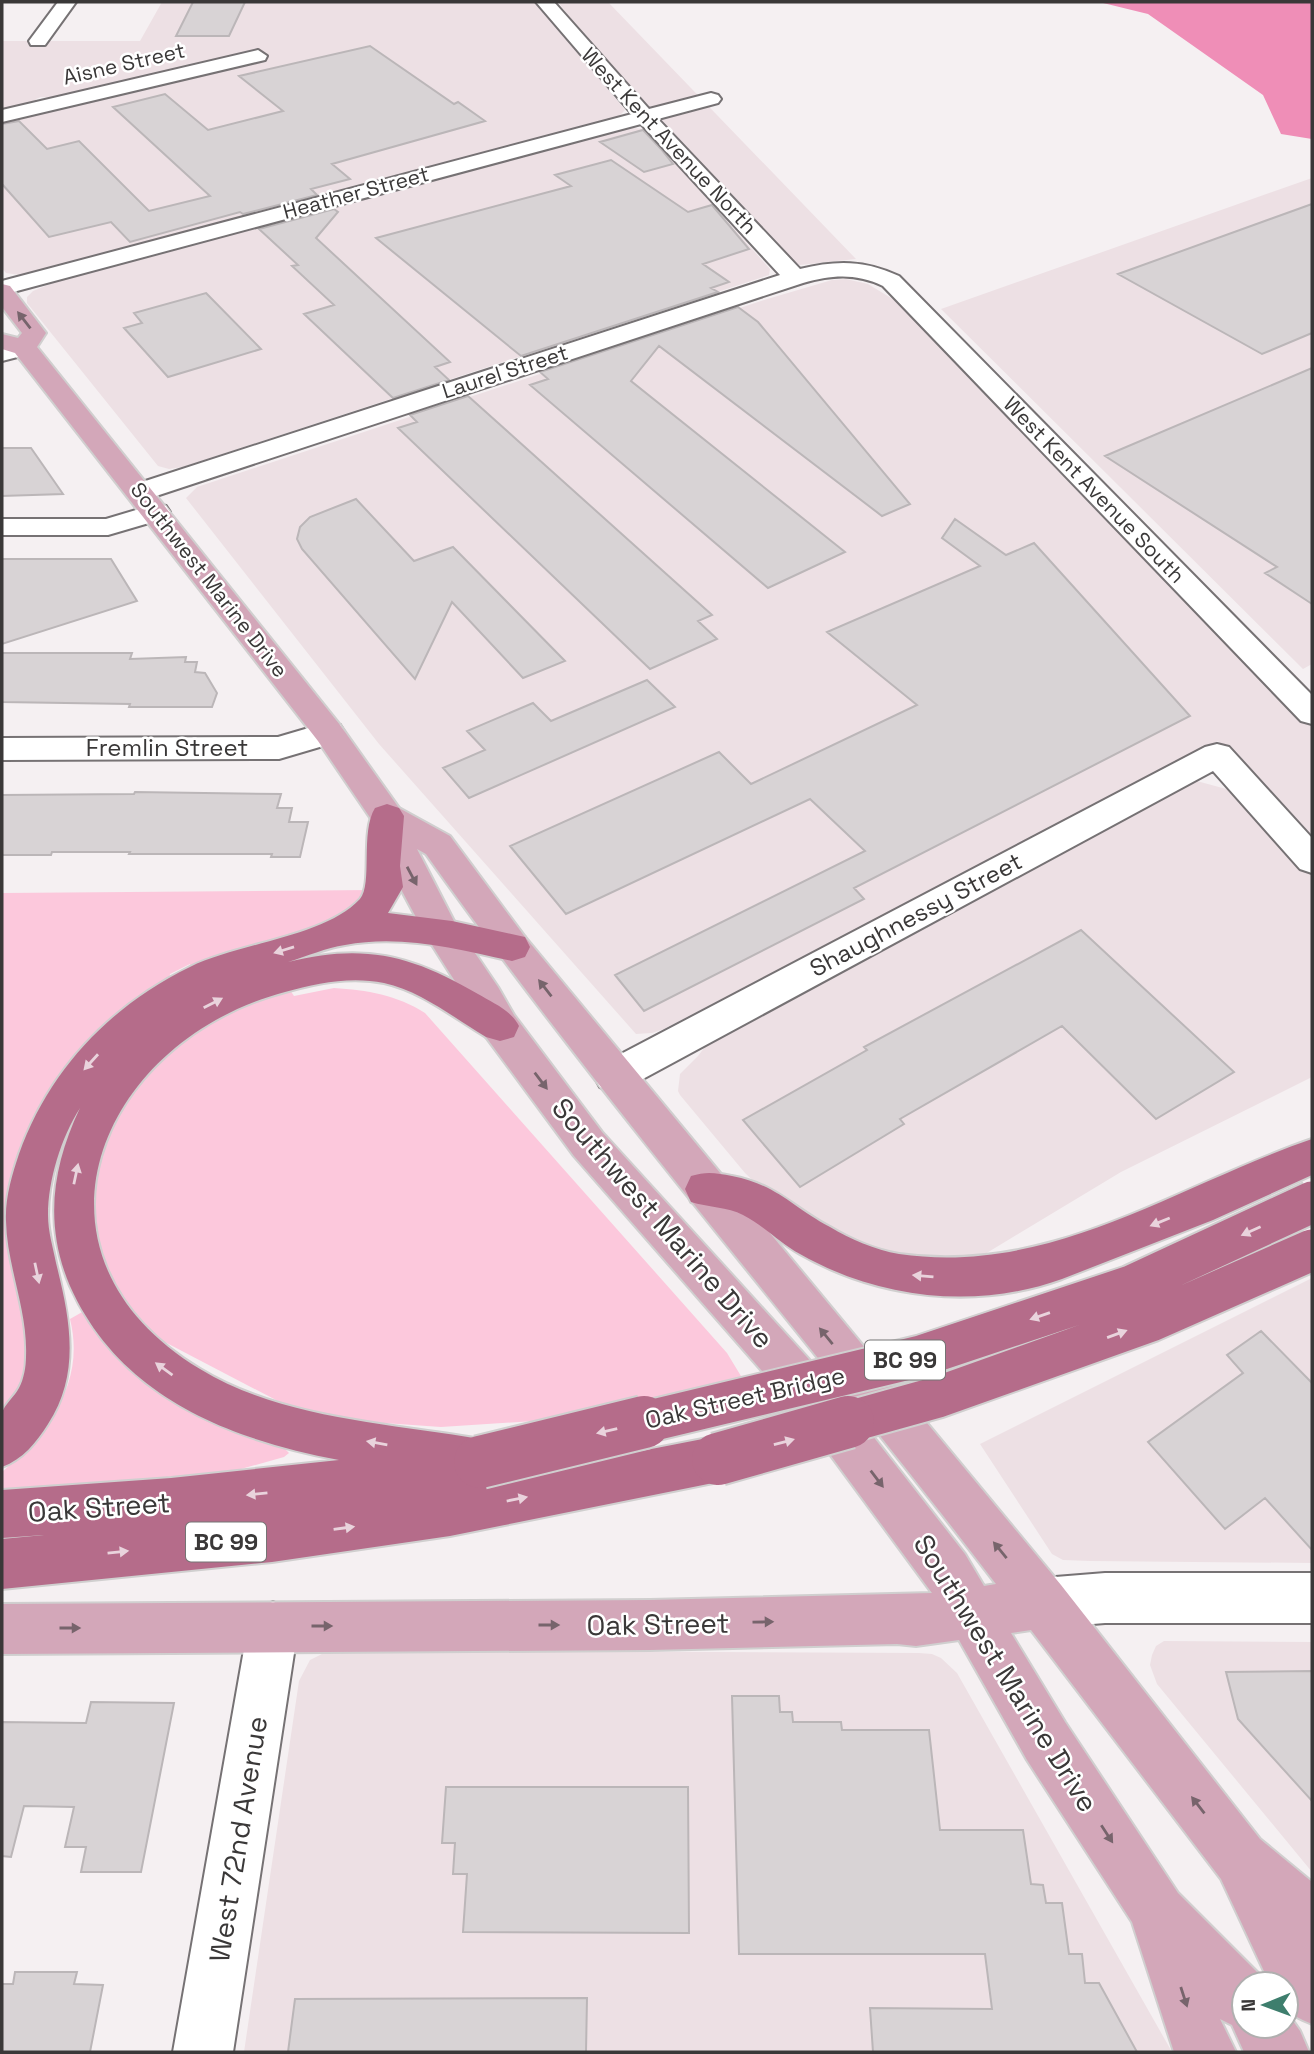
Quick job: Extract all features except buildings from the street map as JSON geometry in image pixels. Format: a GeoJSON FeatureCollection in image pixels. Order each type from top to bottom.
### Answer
{"type":"FeatureCollection","features":[{"type":"Feature","properties":{"kind":"highway"},"geometry":{"type":"LineString","coordinates":[[349,930],[374,907],[385,887],[382,866],[387,816]]}},
{"type":"Feature","properties":{"kind":"highway"},"geometry":{"type":"LineString","coordinates":[[2,1444],[38,1400],[47,1378],[48,1327],[28,1233],[27,1212],[40,1154],[50,1124],[80,1074],[126,1027],[205,976],[349,930],[382,927],[443,934],[512,947]]}},
{"type":"Feature","properties":{"kind":"highway"},"geometry":{"type":"LineString","coordinates":[[455,1474],[342,1437],[226,1406],[184,1384],[148,1357],[117,1327],[93,1292],[80,1260],[72,1229],[72,1190],[80,1156],[92,1124],[108,1094],[130,1065],[156,1039],[183,1020],[247,987],[336,967],[380,968],[425,982],[500,1026]]}},
{"type":"Feature","properties":{"kind":"highway"},"geometry":{"type":"LineString","coordinates":[[706,1189],[752,1198],[813,1240],[872,1266],[923,1277],[991,1275],[1047,1265],[1085,1252],[1198,1207],[1312,1156]]}},
{"type":"Feature","properties":{"kind":"highway","name":"Oak Street Bridge"},"geometry":{"type":"LineString","coordinates":[[455,1474],[920,1356],[1131,1286],[1312,1202]]}},
{"type":"Feature","properties":{"kind":"highway","name":"Oak Street Bridge"},"geometry":{"type":"LineString","coordinates":[[455,1474],[718,1459],[938,1397],[1151,1321],[1312,1250]]}},
{"type":"Feature","properties":{"kind":"highway","name":"Oak Street"},"geometry":{"type":"LineString","coordinates":[[2,1514],[132,1506],[455,1474]]}},
{"type":"Feature","properties":{"kind":"highway","name":"Oak Street"},"geometry":{"type":"LineString","coordinates":[[2,1564],[272,1538],[455,1474]]}},
{"type":"Feature","properties":{"kind":"main road","name":"Southwest Marine Drive"},"geometry":{"type":"LineString","coordinates":[[2,290],[34,333],[9,348],[148,502],[329,733],[387,816],[405,863],[443,934],[485,997],[500,1026],[588,1144],[821,1404],[947,1572],[1046,1741],[1156,1908],[1197,2037],[1206,2052]]}},
{"type":"Feature","properties":{"kind":"main road","name":"Southwest Marine Drive"},"geometry":{"type":"LineString","coordinates":[[387,816],[438,845],[512,947],[614,1076],[1043,1603],[1240,1859],[1312,1918]]}},
{"type":"Feature","properties":{"kind":"main road","name":"Oak Street"},"geometry":{"type":"LineString","coordinates":[[2,1629],[916,1621],[1043,1603]]}},
{"type":"Feature","properties":{"kind":"main road"},"geometry":{"type":"LineString","coordinates":[[1240,1859],[1292,1968],[1312,1994]]}},
{"type":"Feature","properties":{"kind":"main road"},"geometry":{"type":"LineString","coordinates":[[1156,1908],[1230,1986]]}},
{"type":"Feature","properties":{"kind":"street"},"geometry":{"type":"LineString","coordinates":[[38,41],[67,2]]}},
{"type":"Feature","properties":{"kind":"street","name":"West Kent Avenue North"},"geometry":{"type":"LineString","coordinates":[[545,2],[570,34],[795,278]]}},
{"type":"Feature","properties":{"kind":"street","name":"Aisne Street"},"geometry":{"type":"LineString","coordinates":[[2,116],[258,57]]}},
{"type":"Feature","properties":{"kind":"street","name":"Heather Street"},"geometry":{"type":"LineString","coordinates":[[2,290],[711,99]]}},
{"type":"Feature","properties":{"kind":"street","name":"Laurel Street"},"geometry":{"type":"LineString","coordinates":[[2,527],[108,527],[148,502],[795,278],[840,268],[855,267],[873,271]]}},
{"type":"Feature","properties":{"kind":"street","name":"West Kent Avenue South"},"geometry":{"type":"LineString","coordinates":[[873,271],[891,281],[1309,705]]}},
{"type":"Feature","properties":{"kind":"street","name":"Fremlin Street"},"geometry":{"type":"LineString","coordinates":[[2,749],[279,748],[329,733]]}},
{"type":"Feature","properties":{"kind":"street","name":"Shaughnessy Street"},"geometry":{"type":"LineString","coordinates":[[614,1076],[1217,755],[1312,860]]}},
{"type":"Feature","properties":{"kind":"street","name":"Oak Street"},"geometry":{"type":"LineString","coordinates":[[1043,1603],[1105,1598],[1312,1598]]}},
{"type":"Feature","properties":{"kind":"street","name":"West 72nd Avenue"},"geometry":{"type":"LineString","coordinates":[[203,2052],[273,1627]]}},
{"type":"Feature","properties":{"kind":"shaded area"},"geometry":{"type":"Polygon","coordinates":[[[162,2],[538,2],[625,110],[618,117],[185,235],[50,269],[20,275],[6,273],[2,268],[2,122],[238,66],[229,57],[57,98],[41,97],[36,99],[36,104],[2,112],[2,41],[140,41],[162,2]]]}},
{"type":"Feature","properties":{"kind":"shaded area"},"geometry":{"type":"Polygon","coordinates":[[[558,2],[608,2],[856,259],[800,265],[789,263],[597,53],[558,2]]]}},
{"type":"Feature","properties":{"kind":"shaded area"},"geometry":{"type":"Polygon","coordinates":[[[1099,2],[1312,2],[1312,139],[1281,134],[1263,95],[1148,14],[1099,2]]]}},
{"type":"Feature","properties":{"kind":"shaded area"},"geometry":{"type":"Polygon","coordinates":[[[623,127],[645,129],[770,269],[769,275],[183,467],[169,469],[158,466],[27,303],[27,297],[33,291],[55,282],[623,127]]]}},
{"type":"Feature","properties":{"kind":"shaded area"},"geometry":{"type":"Polygon","coordinates":[[[1312,178],[1312,664],[1303,669],[941,309],[1312,178]]]}},
{"type":"Feature","properties":{"kind":"shaded area"},"geometry":{"type":"Polygon","coordinates":[[[846,279],[868,284],[904,306],[1312,726],[1312,843],[1218,741],[664,1029],[636,1034],[379,744],[186,498],[197,487],[764,300],[832,280],[846,279]]]}},
{"type":"Feature","properties":{"kind":"shaded area"},"geometry":{"type":"Polygon","coordinates":[[[1193,780],[1230,790],[1249,805],[1312,875],[1312,1077],[1121,1172],[985,1254],[988,1265],[949,1266],[856,1248],[772,1199],[745,1173],[680,1095],[680,1074],[710,1040],[1193,780]]]}},
{"type":"Feature","properties":{"kind":"shaded area"},"geometry":{"type":"Polygon","coordinates":[[[373,890],[347,917],[191,968],[190,964],[170,974],[169,979],[55,1091],[30,1346],[24,1382],[2,1419],[2,893],[373,890]]]}},
{"type":"Feature","properties":{"kind":"shaded area"},"geometry":{"type":"Polygon","coordinates":[[[334,988],[381,994],[425,1013],[727,1353],[744,1381],[534,1421],[441,1427],[341,1420],[295,1410],[159,1339],[108,1282],[89,1221],[97,1156],[119,1106],[149,1065],[196,1028],[235,1008],[290,990],[294,996],[334,988]]]}},
{"type":"Feature","properties":{"kind":"shaded area"},"geometry":{"type":"Polygon","coordinates":[[[1312,1278],[1312,1563],[1090,1561],[1063,1560],[1052,1554],[980,1444],[1312,1278]]]}},
{"type":"Feature","properties":{"kind":"shaded area"},"geometry":{"type":"Polygon","coordinates":[[[84,1311],[92,1326],[118,1357],[167,1398],[209,1422],[285,1449],[289,1453],[284,1457],[216,1476],[90,1494],[2,1500],[2,1472],[19,1457],[48,1423],[68,1385],[74,1342],[70,1319],[84,1311]]]}},
{"type":"Feature","properties":{"kind":"shaded area"},"geometry":{"type":"Polygon","coordinates":[[[1164,1641],[1312,1642],[1312,1872],[1157,1684],[1150,1665],[1156,1646],[1164,1641]]]}},
{"type":"Feature","properties":{"kind":"shaded area"},"geometry":{"type":"Polygon","coordinates":[[[330,1650],[919,1653],[941,1658],[957,1673],[1172,2052],[244,2052],[299,1681],[310,1660],[330,1650]]]}}]}
